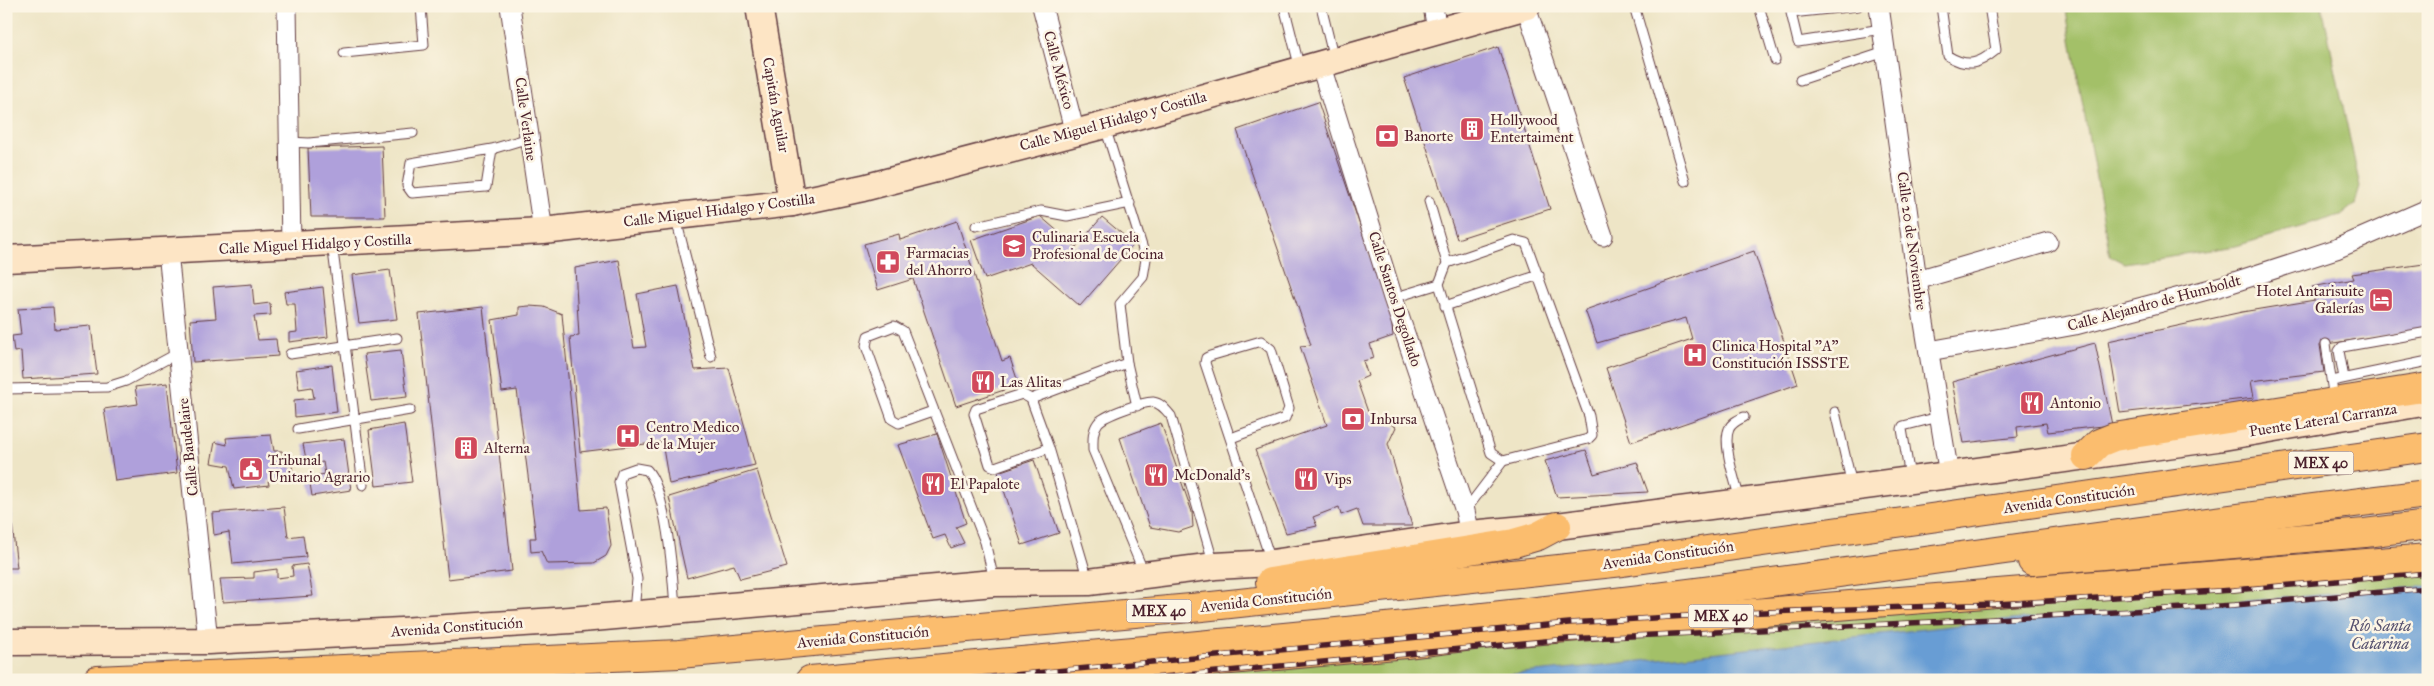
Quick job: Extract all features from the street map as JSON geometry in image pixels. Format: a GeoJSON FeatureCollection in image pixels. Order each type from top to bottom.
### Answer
{"type":"FeatureCollection","features":[{"type":"Feature","properties":{"kind":"main road"},"geometry":{"type":"LineString","coordinates":[[2086,456],[2099,443],[2114,437],[2337,387],[2425,393]]}},
{"type":"Feature","properties":{"kind":"main road","name":"Avenida Constitución"},"geometry":{"type":"LineString","coordinates":[[97,680],[679,654],[1202,607],[1624,562],[2428,447]]}},
{"type":"Feature","properties":{"kind":"main road"},"geometry":{"type":"LineString","coordinates":[[810,680],[1282,637],[1648,598],[2254,514],[2428,494]]}},
{"type":"Feature","properties":{"kind":"main road"},"geometry":{"type":"LineString","coordinates":[[1858,570],[2076,559],[2428,525]]}},
{"type":"Feature","properties":{"kind":"main road"},"geometry":{"type":"LineString","coordinates":[[1202,607],[1221,594],[1246,586],[1504,544],[1538,536],[1557,526]]}},
{"type":"Feature","properties":{"kind":"main road","name":"MEX 40"},"geometry":{"type":"LineString","coordinates":[[1015,680],[1406,644],[1481,635],[2428,558]]}},
{"type":"Feature","properties":{"kind":"street"},"geometry":{"type":"LineString","coordinates":[[287,6],[291,245]]}},
{"type":"Feature","properties":{"kind":"street","name":"Calle Verlaine"},"geometry":{"type":"LineString","coordinates":[[510,6],[543,231]]}},
{"type":"Feature","properties":{"kind":"street","name":"Capitán Aguilar"},"geometry":{"type":"LineString","coordinates":[[759,6],[792,203]]}},
{"type":"Feature","properties":{"kind":"street","name":"Calle México"},"geometry":{"type":"LineString","coordinates":[[1042,6],[1075,133]]}},
{"type":"Feature","properties":{"kind":"street"},"geometry":{"type":"LineString","coordinates":[[1526,6],[1603,236]]}},
{"type":"Feature","properties":{"kind":"street","name":"Calle Miguel Hidalgo y Costilla"},"geometry":{"type":"LineString","coordinates":[[6,259],[543,231],[792,203],[863,188],[1105,125],[1318,64],[1435,19],[1526,6]]}},
{"type":"Feature","properties":{"kind":"street","name":"Calle 20 de Noviembre"},"geometry":{"type":"LineString","coordinates":[[1879,6],[1917,280],[1949,475]]}},
{"type":"Feature","properties":{"kind":"street","name":"Calle Santos Degollado"},"geometry":{"type":"LineString","coordinates":[[1318,64],[1467,523]]}},
{"type":"Feature","properties":{"kind":"street","name":"Calle Alejandro de Humboldt"},"geometry":{"type":"LineString","coordinates":[[1929,351],[2075,325],[2222,286],[2336,248],[2428,209]]}},
{"type":"Feature","properties":{"kind":"street"},"geometry":{"type":"LineString","coordinates":[[1917,280],[2048,242]]}},
{"type":"Feature","properties":{"kind":"street","name":"Calle Baudelaire"},"geometry":{"type":"LineString","coordinates":[[168,252],[208,641]]}},
{"type":"Feature","properties":{"kind":"street","name":"Puente Lateral Carranza"},"geometry":{"type":"LineString","coordinates":[[2217,438],[2425,393]]}},
{"type":"Feature","properties":{"kind":"street","name":"Avenida Constitución"},"geometry":{"type":"LineString","coordinates":[[6,642],[208,641],[470,627],[994,583],[1089,582],[1215,566],[1272,563],[1467,523],[1557,526],[2217,438]]}},
{"type":"Feature","properties":{"kind":"lane"},"geometry":{"type":"LineString","coordinates":[[344,53],[424,45],[421,6]]}},
{"type":"Feature","properties":{"kind":"lane"},"geometry":{"type":"LineString","coordinates":[[1284,6],[1318,64]]}},
{"type":"Feature","properties":{"kind":"lane"},"geometry":{"type":"LineString","coordinates":[[1318,64],[1321,6]]}},
{"type":"Feature","properties":{"kind":"lane"},"geometry":{"type":"LineString","coordinates":[[1634,6],[1685,181]]}},
{"type":"Feature","properties":{"kind":"lane"},"geometry":{"type":"LineString","coordinates":[[1760,6],[1775,60]]}},
{"type":"Feature","properties":{"kind":"lane"},"geometry":{"type":"LineString","coordinates":[[1858,6],[1791,13],[1798,42],[1882,29]]}},
{"type":"Feature","properties":{"kind":"lane"},"geometry":{"type":"LineString","coordinates":[[1941,6],[1948,56],[1967,64],[1982,61],[1996,50],[1989,6]]}},
{"type":"Feature","properties":{"kind":"lane"},"geometry":{"type":"LineString","coordinates":[[1800,80],[1885,52]]}},
{"type":"Feature","properties":{"kind":"lane"},"geometry":{"type":"LineString","coordinates":[[1105,125],[1130,204],[1146,268],[1143,277],[1120,304],[1127,363],[1137,406]]}},
{"type":"Feature","properties":{"kind":"lane"},"geometry":{"type":"LineString","coordinates":[[289,142],[309,143],[413,133]]}},
{"type":"Feature","properties":{"kind":"lane"},"geometry":{"type":"LineString","coordinates":[[492,149],[486,187],[412,193],[406,186],[411,163],[492,149],[529,138]]}},
{"type":"Feature","properties":{"kind":"lane"},"geometry":{"type":"LineString","coordinates":[[1429,201],[1447,263],[1439,284],[1445,306],[1490,452],[1503,461]]}},
{"type":"Feature","properties":{"kind":"lane"},"geometry":{"type":"LineString","coordinates":[[976,226],[1041,211],[1067,216],[1130,204]]}},
{"type":"Feature","properties":{"kind":"lane"},"geometry":{"type":"LineString","coordinates":[[675,217],[711,356]]}},
{"type":"Feature","properties":{"kind":"lane"},"geometry":{"type":"LineString","coordinates":[[1447,263],[1514,240],[1521,240],[1528,247],[1590,416],[1592,435],[1582,441],[1503,461],[1467,523]]}},
{"type":"Feature","properties":{"kind":"lane"},"geometry":{"type":"LineString","coordinates":[[332,243],[363,485]]}},
{"type":"Feature","properties":{"kind":"lane"},"geometry":{"type":"LineString","coordinates":[[1445,306],[1539,275]]}},
{"type":"Feature","properties":{"kind":"lane"},"geometry":{"type":"LineString","coordinates":[[1393,298],[1439,284]]}},
{"type":"Feature","properties":{"kind":"lane"},"geometry":{"type":"LineString","coordinates":[[933,411],[899,424],[892,420],[866,346],[868,336],[894,326],[901,328],[985,542],[994,583]]}},
{"type":"Feature","properties":{"kind":"lane"},"geometry":{"type":"LineString","coordinates":[[2337,387],[2339,351],[2342,347],[2428,332]]}},
{"type":"Feature","properties":{"kind":"lane"},"geometry":{"type":"LineString","coordinates":[[290,354],[397,338]]}},
{"type":"Feature","properties":{"kind":"lane"},"geometry":{"type":"LineString","coordinates":[[1231,438],[1285,418],[1288,413],[1289,408],[1270,349],[1261,341],[1206,358],[1206,370],[1219,400],[1231,438],[1272,563]]}},
{"type":"Feature","properties":{"kind":"lane"},"geometry":{"type":"LineString","coordinates":[[2326,344],[2337,387]]}},
{"type":"Feature","properties":{"kind":"lane"},"geometry":{"type":"LineString","coordinates":[[7,386],[107,387],[126,381],[178,353]]}},
{"type":"Feature","properties":{"kind":"lane"},"geometry":{"type":"LineString","coordinates":[[2337,387],[2428,361]]}},
{"type":"Feature","properties":{"kind":"lane"},"geometry":{"type":"LineString","coordinates":[[1031,399],[1127,363]]}},
{"type":"Feature","properties":{"kind":"lane"},"geometry":{"type":"LineString","coordinates":[[1049,448],[995,466],[988,463],[973,418],[976,409],[1022,394],[1031,399],[1049,448],[1089,582]]}},
{"type":"Feature","properties":{"kind":"lane"},"geometry":{"type":"LineString","coordinates":[[1145,576],[1093,450],[1093,433],[1098,422],[1137,406],[1153,402],[1163,406],[1171,416],[1215,566]]}},
{"type":"Feature","properties":{"kind":"lane"},"geometry":{"type":"LineString","coordinates":[[298,429],[355,421],[410,410]]}},
{"type":"Feature","properties":{"kind":"lane"},"geometry":{"type":"LineString","coordinates":[[1835,412],[1853,488]]}},
{"type":"Feature","properties":{"kind":"lane"},"geometry":{"type":"LineString","coordinates":[[1741,502],[1727,443],[1728,429],[1736,420],[1744,417]]}},
{"type":"Feature","properties":{"kind":"lane"},"geometry":{"type":"LineString","coordinates":[[1911,480],[1903,426],[1939,417]]}},
{"type":"Feature","properties":{"kind":"lane"},"geometry":{"type":"LineString","coordinates":[[634,614],[637,579],[619,482],[622,473],[636,468],[647,470],[659,490],[675,610]]}},
{"type":"Feature","properties":{"kind":"green space"},"geometry":{"type":"Polygon","coordinates":[[[2065,6],[2322,6],[2360,187],[2355,204],[2341,215],[2236,246],[2124,263],[2110,256],[2065,6]]]}},
{"type":"Feature","properties":{"kind":"green space","name":"Río Santa Catarina"},"geometry":{"type":"Polygon","coordinates":[[[2428,566],[2428,680],[1070,680],[2428,566]]]}},
{"type":"Feature","properties":{"kind":"water","name":"Río Santa Catarina"},"geometry":{"type":"Polygon","coordinates":[[[2428,586],[2428,680],[1453,680],[1987,622],[2428,586]]]}},
{"type":"Feature","properties":{"kind":"building","name":"Hollywood Entertaiment"},"geometry":{"type":"Polygon","coordinates":[[[1498,47],[1550,209],[1457,239],[1404,78],[1498,47]]]}},
{"type":"Feature","properties":{"kind":"building"},"geometry":{"type":"Polygon","coordinates":[[[1318,102],[1391,317],[1393,336],[1370,344],[1374,358],[1363,361],[1368,376],[1357,381],[1368,412],[1396,427],[1388,444],[1412,526],[1363,526],[1357,509],[1341,515],[1339,507],[1313,517],[1317,526],[1286,533],[1255,450],[1327,425],[1300,346],[1311,345],[1237,130],[1318,102]]]}},
{"type":"Feature","properties":{"kind":"building"},"geometry":{"type":"Polygon","coordinates":[[[382,146],[385,217],[311,217],[308,148],[382,146]]]}},
{"type":"Feature","properties":{"kind":"building"},"geometry":{"type":"Polygon","coordinates":[[[1040,216],[1076,247],[1102,217],[1134,244],[1080,306],[1031,263],[985,279],[971,240],[1040,216]]]}},
{"type":"Feature","properties":{"kind":"building"},"geometry":{"type":"Polygon","coordinates":[[[957,221],[1002,361],[1010,358],[1019,385],[956,406],[913,279],[878,290],[864,244],[899,234],[900,240],[957,221]]]}},
{"type":"Feature","properties":{"kind":"building"},"geometry":{"type":"Polygon","coordinates":[[[1754,251],[1798,384],[1631,442],[1606,368],[1692,339],[1686,318],[1597,343],[1585,310],[1754,251]]]}},
{"type":"Feature","properties":{"kind":"building"},"geometry":{"type":"Polygon","coordinates":[[[619,260],[634,348],[646,347],[637,294],[678,286],[695,370],[729,368],[755,465],[669,484],[662,442],[580,452],[570,337],[579,336],[575,268],[619,260]]]}},
{"type":"Feature","properties":{"kind":"building"},"geometry":{"type":"Polygon","coordinates":[[[2424,264],[2425,269],[2428,269],[2428,329],[2320,345],[2324,372],[2251,381],[2254,398],[2120,413],[2108,341],[2242,312],[2315,300],[2312,287],[2354,279],[2352,274],[2424,264]]]}},
{"type":"Feature","properties":{"kind":"building"},"geometry":{"type":"Polygon","coordinates":[[[390,270],[397,319],[359,323],[352,275],[390,270]]]}},
{"type":"Feature","properties":{"kind":"building"},"geometry":{"type":"Polygon","coordinates":[[[252,284],[254,305],[270,303],[271,315],[254,316],[258,340],[276,339],[278,356],[193,362],[190,320],[216,318],[213,287],[252,284]]]}},
{"type":"Feature","properties":{"kind":"building"},"geometry":{"type":"Polygon","coordinates":[[[323,287],[328,337],[289,342],[289,333],[297,332],[295,304],[286,304],[284,292],[323,287]]]}},
{"type":"Feature","properties":{"kind":"building"},"geometry":{"type":"Polygon","coordinates":[[[53,307],[55,329],[91,326],[97,374],[23,379],[21,351],[14,352],[12,336],[21,335],[18,309],[53,307]]]}},
{"type":"Feature","properties":{"kind":"building","name":"Alterna"},"geometry":{"type":"Polygon","coordinates":[[[483,307],[512,571],[448,579],[419,314],[483,307]]]}},
{"type":"Feature","properties":{"kind":"building"},"geometry":{"type":"Polygon","coordinates":[[[519,307],[544,307],[562,314],[581,510],[606,508],[611,546],[606,556],[594,563],[547,564],[541,551],[531,552],[530,538],[536,538],[517,390],[502,392],[492,320],[519,315],[519,307]]]}},
{"type":"Feature","properties":{"kind":"building","name":"Antonio"},"geometry":{"type":"Polygon","coordinates":[[[2095,343],[2112,425],[2048,432],[2046,423],[2017,427],[2018,437],[1964,443],[1952,382],[2095,343]]]}},
{"type":"Feature","properties":{"kind":"building"},"geometry":{"type":"Polygon","coordinates":[[[401,350],[407,397],[371,401],[364,354],[401,350]]]}},
{"type":"Feature","properties":{"kind":"building"},"geometry":{"type":"Polygon","coordinates":[[[332,365],[337,412],[295,417],[294,400],[314,398],[312,387],[299,389],[296,370],[332,365]]]}},
{"type":"Feature","properties":{"kind":"building"},"geometry":{"type":"Polygon","coordinates":[[[167,383],[177,473],[115,481],[104,409],[138,404],[135,387],[167,383]]]}},
{"type":"Feature","properties":{"kind":"building","name":"McDonald's"},"geometry":{"type":"Polygon","coordinates":[[[1161,423],[1192,512],[1193,527],[1178,532],[1150,527],[1120,438],[1161,423]]]}},
{"type":"Feature","properties":{"kind":"building"},"geometry":{"type":"Polygon","coordinates":[[[404,424],[412,482],[376,486],[369,430],[404,424]]]}},
{"type":"Feature","properties":{"kind":"building","name":"El Papalote"},"geometry":{"type":"Polygon","coordinates":[[[937,434],[966,523],[956,527],[964,543],[951,548],[945,535],[933,539],[898,445],[937,434]]]}},
{"type":"Feature","properties":{"kind":"building"},"geometry":{"type":"Polygon","coordinates":[[[271,435],[274,451],[282,451],[285,466],[292,465],[293,478],[268,481],[269,485],[234,489],[229,466],[211,463],[215,442],[227,445],[226,438],[271,435]]]}},
{"type":"Feature","properties":{"kind":"building"},"geometry":{"type":"Polygon","coordinates":[[[344,439],[351,490],[312,496],[309,477],[325,474],[323,462],[307,464],[303,444],[344,439]]]}},
{"type":"Feature","properties":{"kind":"building"},"geometry":{"type":"Polygon","coordinates":[[[1586,450],[1594,474],[1637,462],[1648,492],[1557,497],[1545,461],[1586,450]]]}},
{"type":"Feature","properties":{"kind":"building"},"geometry":{"type":"Polygon","coordinates":[[[1034,460],[1059,533],[1022,545],[998,472],[1034,460]]]}},
{"type":"Feature","properties":{"kind":"building"},"geometry":{"type":"Polygon","coordinates":[[[757,470],[787,567],[740,579],[734,565],[687,578],[669,497],[757,470]]]}},
{"type":"Feature","properties":{"kind":"building"},"geometry":{"type":"Polygon","coordinates":[[[6,487],[8,487],[17,568],[6,568],[6,487]]]}},
{"type":"Feature","properties":{"kind":"building"},"geometry":{"type":"Polygon","coordinates":[[[284,507],[288,537],[303,535],[306,557],[233,564],[229,532],[214,535],[212,513],[284,507]]]}},
{"type":"Feature","properties":{"kind":"building"},"geometry":{"type":"Polygon","coordinates":[[[307,564],[313,596],[223,602],[220,579],[254,578],[254,572],[277,569],[277,578],[293,576],[292,566],[307,564]]]}},
{"type":"Feature","properties":{"kind":"railway"},"geometry":{"type":"LineString","coordinates":[[958,680],[1569,623],[1738,613],[1996,604],[2234,590],[2428,573]]}},
{"type":"Feature","properties":{"kind":"railway"},"geometry":{"type":"LineString","coordinates":[[1131,680],[1567,639],[1994,619],[2235,605],[2428,588]]}},
{"type":"Feature","properties":{"kind":"place","name":"Hollywood Entertaiment"},"geometry":{"type":"Point","coordinates":[1472,129]}},
{"type":"Feature","properties":{"kind":"place","name":"Banorte"},"geometry":{"type":"Point","coordinates":[1387,136]}},
{"type":"Feature","properties":{"kind":"place","name":"Culinaria Escuela Profesional de Cocina"},"geometry":{"type":"Point","coordinates":[1014,246]}},
{"type":"Feature","properties":{"kind":"place","name":"Farmacias del Ahorro"},"geometry":{"type":"Point","coordinates":[888,262]}},
{"type":"Feature","properties":{"kind":"place","name":"Hotel Antarisuite Galerías"},"geometry":{"type":"Point","coordinates":[2381,300]}},
{"type":"Feature","properties":{"kind":"place","name":"Clinica Hospital \"A\" Constitución ISSSTE"},"geometry":{"type":"Point","coordinates":[1695,355]}},
{"type":"Feature","properties":{"kind":"place","name":"Las Alitas"},"geometry":{"type":"Point","coordinates":[983,382]}},
{"type":"Feature","properties":{"kind":"place","name":"Antonio"},"geometry":{"type":"Point","coordinates":[2032,403]}},
{"type":"Feature","properties":{"kind":"place","name":"Inbursa"},"geometry":{"type":"Point","coordinates":[1353,419]}},
{"type":"Feature","properties":{"kind":"place","name":"Centro Medico de la Mujer"},"geometry":{"type":"Point","coordinates":[628,436]}},
{"type":"Feature","properties":{"kind":"place","name":"Alterna"},"geometry":{"type":"Point","coordinates":[466,448]}},
{"type":"Feature","properties":{"kind":"place","name":"Tribunal Unitario Agrario"},"geometry":{"type":"Point","coordinates":[251,469]}},
{"type":"Feature","properties":{"kind":"place","name":"McDonald's"},"geometry":{"type":"Point","coordinates":[1156,475]}},
{"type":"Feature","properties":{"kind":"place","name":"Vips"},"geometry":{"type":"Point","coordinates":[1306,479]}},
{"type":"Feature","properties":{"kind":"place","name":"El Papalote"},"geometry":{"type":"Point","coordinates":[933,484]}}]}
